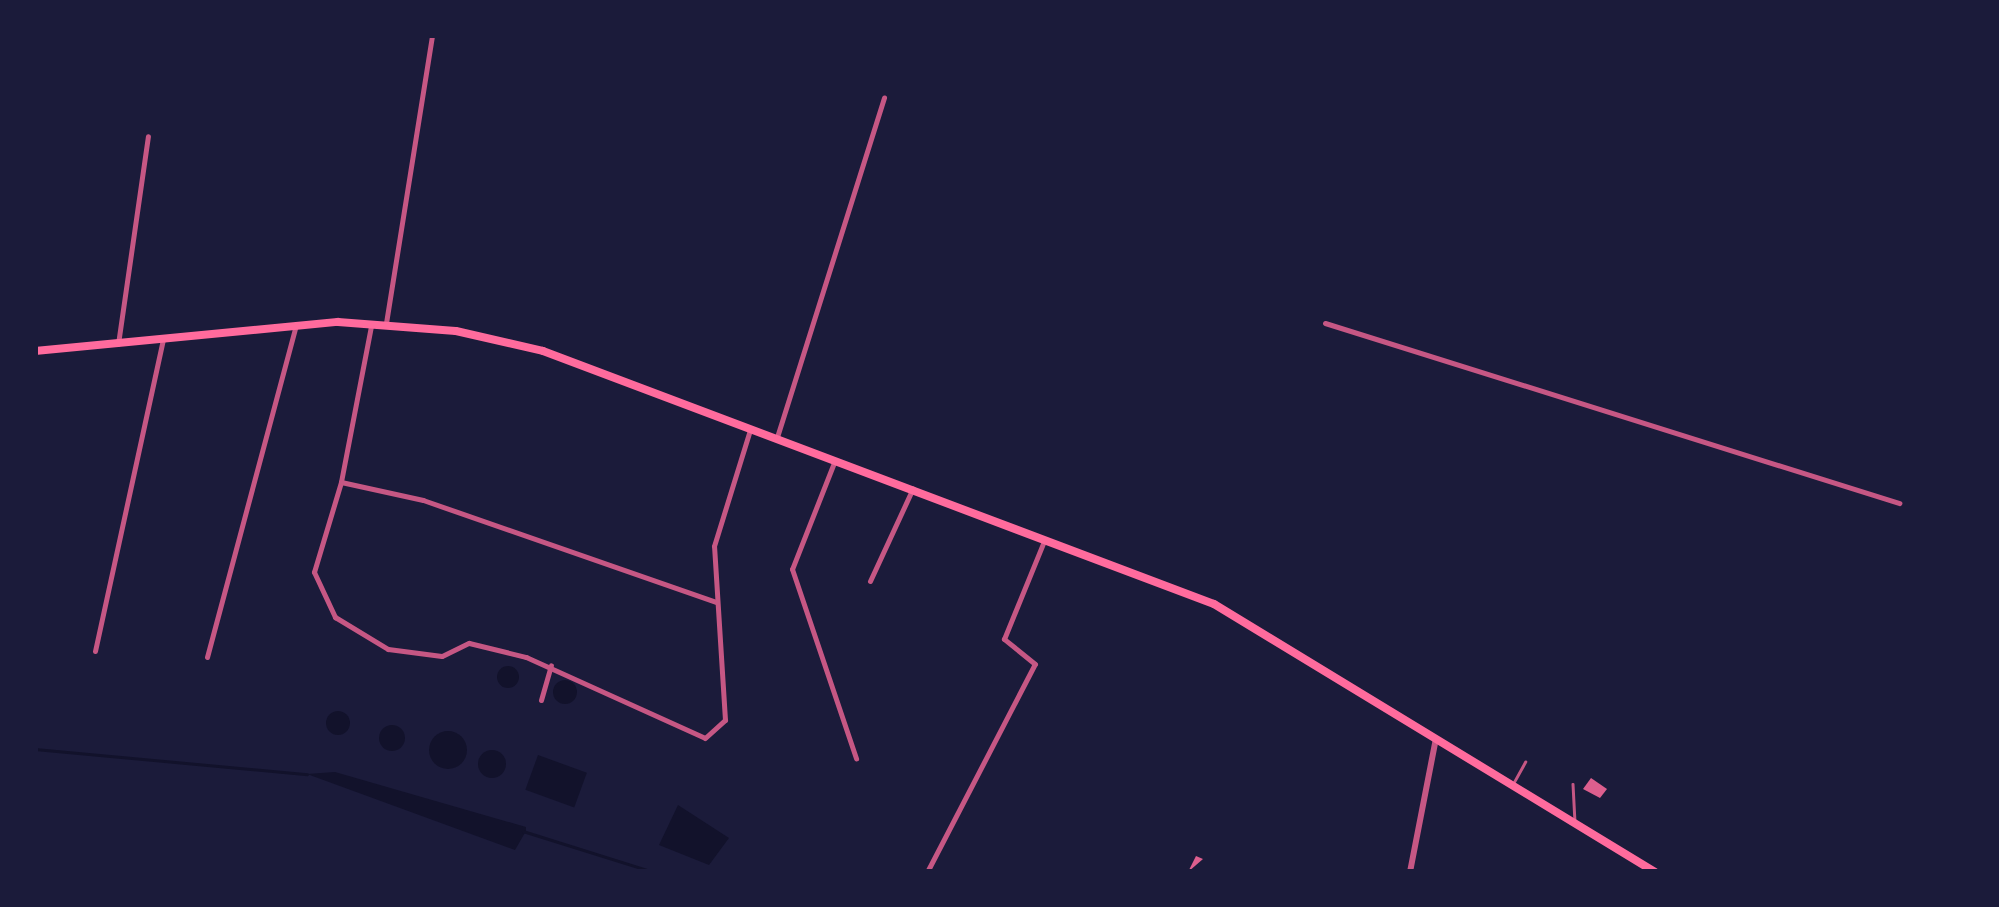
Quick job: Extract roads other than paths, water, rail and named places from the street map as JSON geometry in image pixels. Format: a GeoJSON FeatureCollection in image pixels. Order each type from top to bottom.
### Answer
{"type":"FeatureCollection","features":[{"type":"Feature","properties":{"kind":"main road"},"geometry":{"type":"LineString","coordinates":[[35,351],[296,323],[372,322],[542,351],[1214,604],[1655,872]]}},
{"type":"Feature","properties":{"kind":"street"},"geometry":{"type":"LineString","coordinates":[[386,324],[432,35]]}},
{"type":"Feature","properties":{"kind":"street"},"geometry":{"type":"LineString","coordinates":[[777,437],[884,97]]}},
{"type":"Feature","properties":{"kind":"street"},"geometry":{"type":"LineString","coordinates":[[118,344],[148,136]]}},
{"type":"Feature","properties":{"kind":"street"},"geometry":{"type":"LineString","coordinates":[[372,322],[341,482],[314,572],[336,617],[388,648],[442,656],[468,644],[551,665],[705,738],[726,720],[716,602],[716,533],[751,428]]}},
{"type":"Feature","properties":{"kind":"street"},"geometry":{"type":"LineString","coordinates":[[206,657],[296,323]]}},
{"type":"Feature","properties":{"kind":"street"},"geometry":{"type":"LineString","coordinates":[[1325,323],[1899,503]]}},
{"type":"Feature","properties":{"kind":"street"},"geometry":{"type":"LineString","coordinates":[[96,650],[163,338]]}},
{"type":"Feature","properties":{"kind":"street"},"geometry":{"type":"LineString","coordinates":[[836,459],[792,569],[856,758]]}},
{"type":"Feature","properties":{"kind":"street"},"geometry":{"type":"LineString","coordinates":[[341,482],[423,500],[716,602]]}},
{"type":"Feature","properties":{"kind":"street"},"geometry":{"type":"LineString","coordinates":[[870,581],[913,488]]}},
{"type":"Feature","properties":{"kind":"street"},"geometry":{"type":"LineString","coordinates":[[927,872],[1035,664],[1004,639],[1045,538]]}},
{"type":"Feature","properties":{"kind":"street"},"geometry":{"type":"LineString","coordinates":[[541,700],[551,665]]}},
{"type":"Feature","properties":{"kind":"street"},"geometry":{"type":"LineString","coordinates":[[1410,872],[1436,736]]}},
{"type":"Feature","properties":{"kind":"lane"},"geometry":{"type":"LineString","coordinates":[[1514,783],[1525,762]]}},
{"type":"Feature","properties":{"kind":"lane"},"geometry":{"type":"LineString","coordinates":[[1574,784],[1575,822]]}},
{"type":"Feature","properties":{"kind":"waterway"},"geometry":{"type":"LineString","coordinates":[[35,749],[307,774]]}},
{"type":"Feature","properties":{"kind":"waterway"},"geometry":{"type":"LineString","coordinates":[[523,831],[654,872]]}}]}
